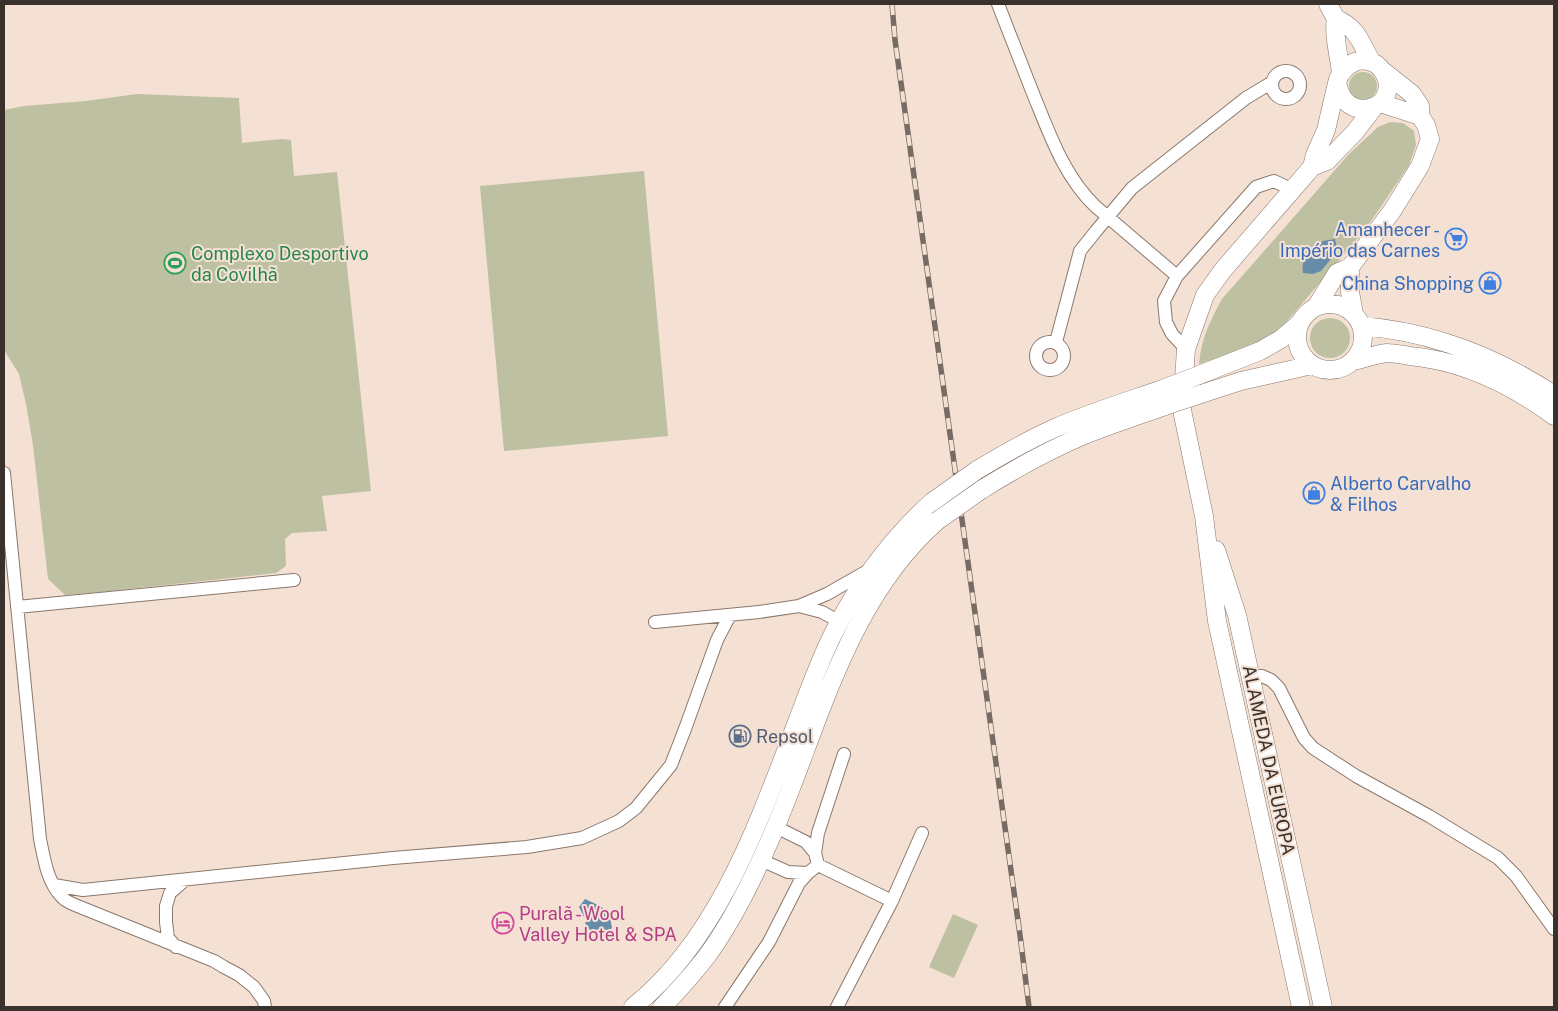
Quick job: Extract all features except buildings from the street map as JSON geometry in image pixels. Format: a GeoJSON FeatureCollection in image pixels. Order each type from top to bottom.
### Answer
{"type":"FeatureCollection","features":[{"type":"Feature","properties":{"kind":"main road"},"geometry":{"type":"LineString","coordinates":[[1332,11],[1357,34],[1377,66]]}},
{"type":"Feature","properties":{"kind":"main road"},"geometry":{"type":"LineString","coordinates":[[1332,11],[1342,99],[1354,108],[1362,110],[1377,105],[1420,116]]}},
{"type":"Feature","properties":{"kind":"main road"},"geometry":{"type":"LineString","coordinates":[[1316,307],[1337,273],[1350,267],[1392,211],[1420,166],[1430,139],[1426,125],[1420,116],[1420,106],[1412,94],[1377,66],[1362,60],[1354,62],[1346,66],[1339,79]]}},
{"type":"Feature","properties":{"kind":"main road","name":"ALAMEDA DA EUROPA"},"geometry":{"type":"LineString","coordinates":[[1312,167],[1327,161],[1355,132],[1387,91],[1386,77],[1377,66]]}},
{"type":"Feature","properties":{"kind":"main road","name":"ALAMEDA DA EUROPA"},"geometry":{"type":"LineString","coordinates":[[1301,1007],[1217,621],[1204,516],[1182,410],[1186,348],[1206,295],[1223,270],[1312,167],[1326,130],[1339,79]]}},
{"type":"Feature","properties":{"kind":"main road"},"geometry":{"type":"LineString","coordinates":[[1300,323],[1297,333],[1297,344],[1307,362],[1316,368],[1336,370],[1345,367],[1353,361],[1363,345],[1364,335],[1350,292],[1350,267]]}},
{"type":"Feature","properties":{"kind":"main road"},"geometry":{"type":"LineString","coordinates":[[662,1007],[689,979],[708,954],[733,914],[776,827],[839,664],[882,586],[903,556],[937,521],[980,490],[1063,444],[1162,398],[1199,376],[1260,351],[1281,339],[1300,323],[1306,314],[1316,307],[1326,304],[1336,304],[1346,308],[1358,320],[1394,331],[1451,343],[1495,361],[1554,395]]}},
{"type":"Feature","properties":{"kind":"main road"},"geometry":{"type":"LineString","coordinates":[[1353,361],[1388,353],[1425,357],[1445,362],[1472,370],[1510,387],[1554,416]]}},
{"type":"Feature","properties":{"kind":"main road"},"geometry":{"type":"LineString","coordinates":[[632,1007],[647,996],[675,967],[693,944],[717,905],[756,825],[823,656],[852,598],[872,569],[914,518],[932,502],[977,470],[1054,428],[1096,412],[1162,398],[1200,394],[1241,381],[1312,365]]}},
{"type":"Feature","properties":{"kind":"main road","name":"ALAMEDA DA EUROPA"},"geometry":{"type":"LineString","coordinates":[[1204,516],[1238,615],[1323,1007]]}},
{"type":"Feature","properties":{"kind":"street"},"geometry":{"type":"LineString","coordinates":[[998,4],[1052,142],[1068,172],[1088,200],[1177,276]]}},
{"type":"Feature","properties":{"kind":"street"},"geometry":{"type":"LineString","coordinates":[[1056,342],[1080,251],[1132,188],[1246,98],[1271,83]]}},
{"type":"Feature","properties":{"kind":"street"},"geometry":{"type":"LineString","coordinates":[[1186,348],[1172,334],[1166,322],[1164,302],[1177,276],[1256,187],[1274,182],[1293,190]]}},
{"type":"Feature","properties":{"kind":"street"},"geometry":{"type":"LineString","coordinates":[[4,473],[40,839],[46,868],[54,885],[61,897],[74,905],[214,962],[239,975],[254,987],[266,1007]]}},
{"type":"Feature","properties":{"kind":"street"},"geometry":{"type":"LineString","coordinates":[[655,622],[759,612],[799,606],[827,594],[872,569]]}},
{"type":"Feature","properties":{"kind":"street"},"geometry":{"type":"LineString","coordinates":[[17,607],[294,580]]}},
{"type":"Feature","properties":{"kind":"street"},"geometry":{"type":"LineString","coordinates":[[799,606],[822,612],[840,622]]}},
{"type":"Feature","properties":{"kind":"street"},"geometry":{"type":"LineString","coordinates":[[54,885],[83,890],[416,856],[527,847],[582,838],[619,821],[636,808],[671,765],[717,640],[730,615]]}},
{"type":"Feature","properties":{"kind":"street"},"geometry":{"type":"LineString","coordinates":[[1250,676],[1262,676],[1271,680],[1278,688],[1304,738],[1313,748],[1356,776],[1429,816],[1498,858],[1516,876],[1554,929]]}},
{"type":"Feature","properties":{"kind":"street"},"geometry":{"type":"LineString","coordinates":[[725,1007],[769,942],[799,883],[814,864],[818,834],[844,754]]}},
{"type":"Feature","properties":{"kind":"street"},"geometry":{"type":"LineString","coordinates":[[776,827],[806,842],[814,864]]}},
{"type":"Feature","properties":{"kind":"street"},"geometry":{"type":"LineString","coordinates":[[837,1007],[892,901],[922,833]]}},
{"type":"Feature","properties":{"kind":"street"},"geometry":{"type":"LineString","coordinates":[[761,860],[788,872],[814,864],[892,901]]}},
{"type":"Feature","properties":{"kind":"street"},"geometry":{"type":"LineString","coordinates":[[176,947],[168,938],[166,906],[170,893],[185,880]]}},
{"type":"Feature","properties":{"kind":"street"},"geometry":{"type":"LineString","coordinates":[[254,987],[257,1007]]}},
{"type":"Feature","properties":{"kind":"green space"},"geometry":{"type":"Polygon","coordinates":[[[1363,72],[1373,76],[1377,86],[1373,96],[1363,100],[1353,96],[1349,86],[1353,76],[1363,72]]]}},
{"type":"Feature","properties":{"kind":"green space","name":"Complexo Desportivo da Covilhã"},"geometry":{"type":"Polygon","coordinates":[[[137,94],[239,98],[242,143],[281,139],[291,140],[294,176],[337,172],[371,491],[322,496],[327,531],[292,533],[285,539],[286,566],[276,573],[65,595],[48,579],[33,445],[26,404],[19,374],[4,350],[4,110],[24,106],[86,101],[137,94]]]}},
{"type":"Feature","properties":{"kind":"green space"},"geometry":{"type":"Polygon","coordinates":[[[1390,122],[1403,123],[1414,131],[1416,145],[1409,165],[1363,232],[1283,326],[1267,338],[1247,348],[1199,364],[1207,330],[1222,299],[1349,154],[1378,127],[1390,122]]]}},
{"type":"Feature","properties":{"kind":"green space"},"geometry":{"type":"Polygon","coordinates":[[[644,171],[668,436],[504,451],[480,186],[644,171]]]}},
{"type":"Feature","properties":{"kind":"green space"},"geometry":{"type":"Polygon","coordinates":[[[1334,318],[1341,321],[1347,327],[1350,338],[1349,346],[1341,355],[1334,358],[1326,358],[1319,355],[1311,346],[1310,334],[1313,327],[1322,319],[1334,318]]]}},
{"type":"Feature","properties":{"kind":"green space"},"geometry":{"type":"Polygon","coordinates":[[[953,914],[978,925],[954,978],[929,967],[953,914]]]}},
{"type":"Feature","properties":{"kind":"water"},"geometry":{"type":"Polygon","coordinates":[[[1335,239],[1337,248],[1335,254],[1321,271],[1313,274],[1303,273],[1303,263],[1307,254],[1319,243],[1335,239]]]}},
{"type":"Feature","properties":{"kind":"water"},"geometry":{"type":"Polygon","coordinates":[[[585,899],[609,912],[612,928],[603,935],[596,936],[585,923],[588,919],[584,917],[579,907],[585,899]]]}},
{"type":"Feature","properties":{"kind":"railway"},"geometry":{"type":"LineString","coordinates":[[892,4],[895,40],[1029,1007]]}},
{"type":"Feature","properties":{"kind":"place","name":"Amanhecer - Império das Carnes"},"geometry":{"type":"Point","coordinates":[1456,239]}},
{"type":"Feature","properties":{"kind":"place","name":"Complexo Desportivo da Covilhã"},"geometry":{"type":"Point","coordinates":[175,263]}},
{"type":"Feature","properties":{"kind":"place","name":"China Shopping"},"geometry":{"type":"Point","coordinates":[1490,283]}},
{"type":"Feature","properties":{"kind":"place","name":"Alberto Carvalho & Filhos"},"geometry":{"type":"Point","coordinates":[1314,493]}},
{"type":"Feature","properties":{"kind":"place","name":"Repsol"},"geometry":{"type":"Point","coordinates":[740,736]}},
{"type":"Feature","properties":{"kind":"place","name":"Puralã - Wool Valley Hotel & SPA"},"geometry":{"type":"Point","coordinates":[503,923]}}]}
